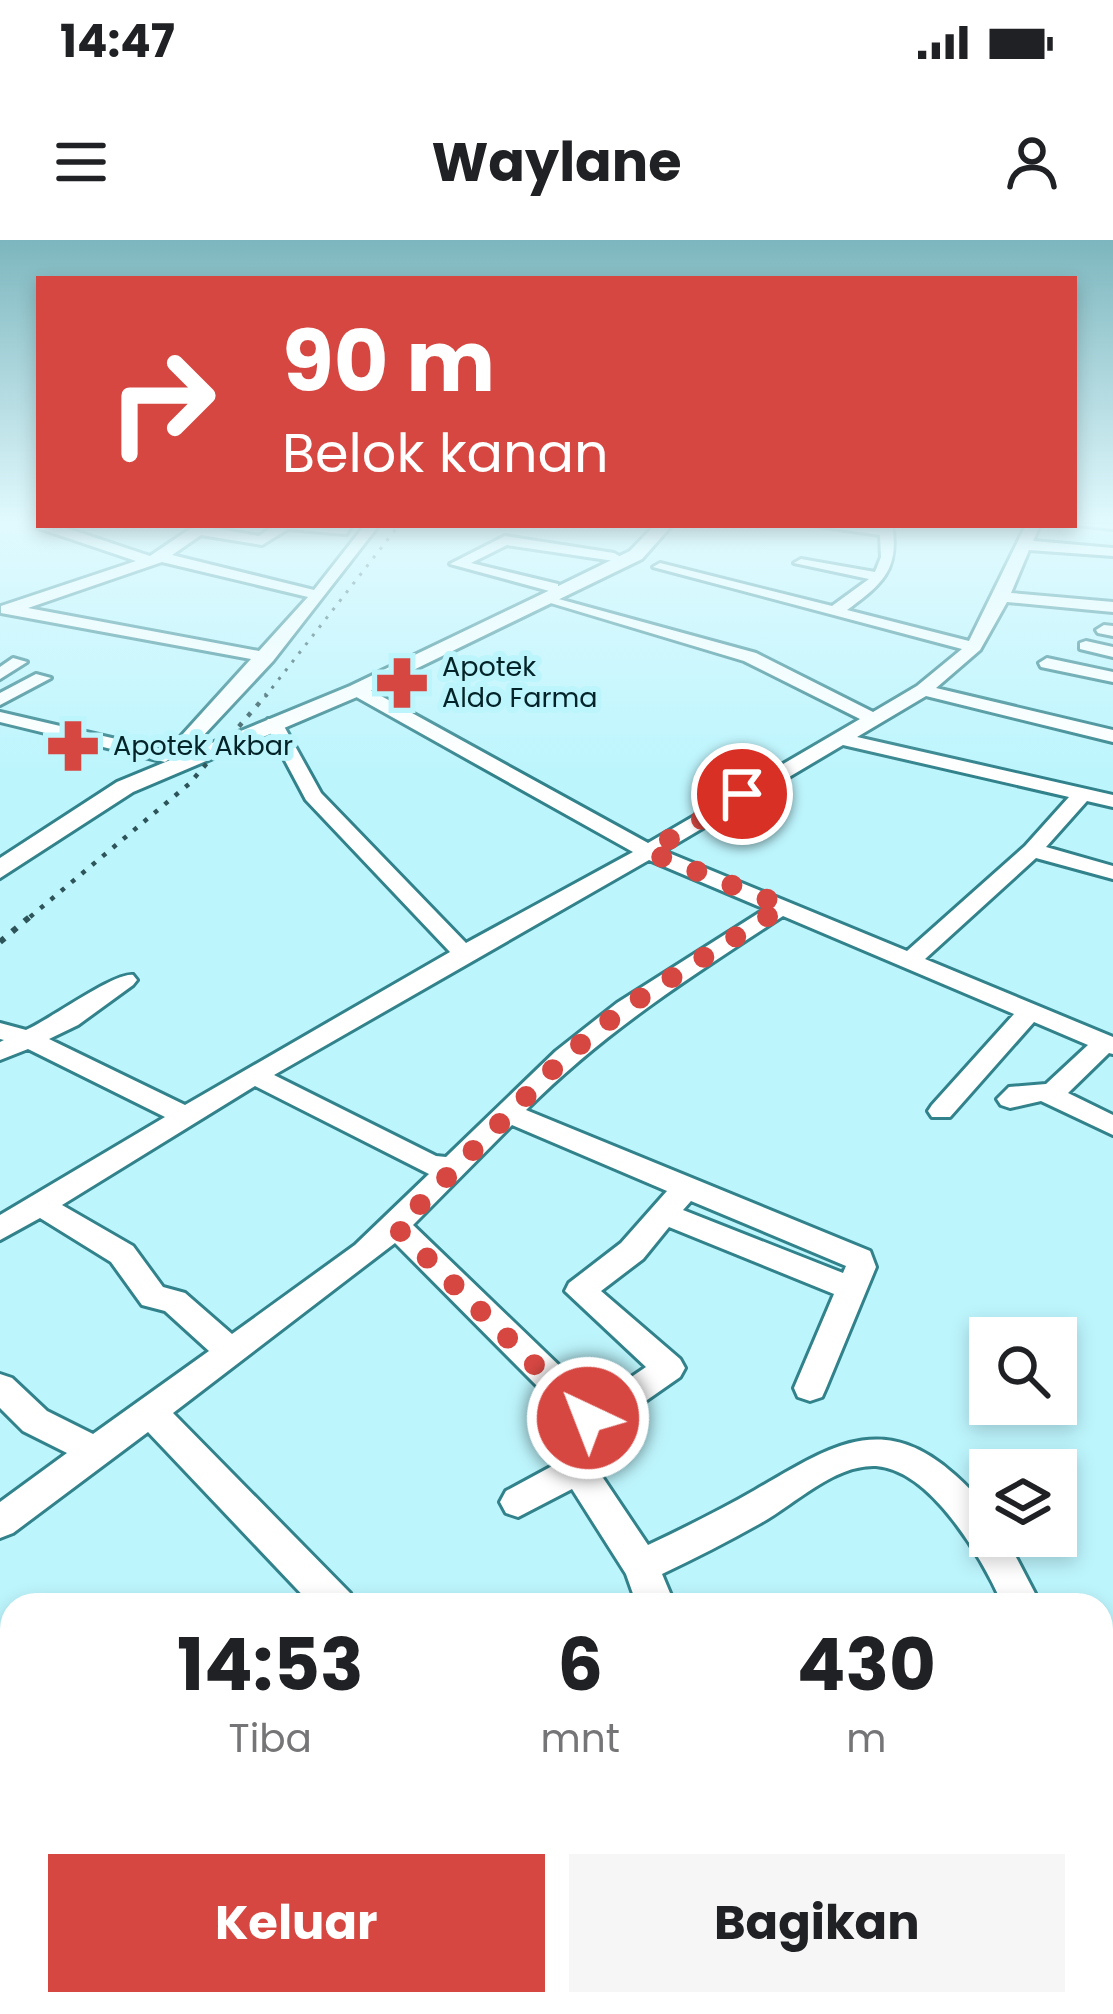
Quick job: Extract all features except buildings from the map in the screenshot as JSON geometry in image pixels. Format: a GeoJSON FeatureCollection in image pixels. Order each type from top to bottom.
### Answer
{"type":"FeatureCollection","features":[{"type":"Feature","properties":{"kind":"main road"},"geometry":{"type":"LineString","coordinates":[[0,854],[79,800],[172,752],[346,686],[521,607]]}},
{"type":"Feature","properties":{"kind":"main road"},"geometry":{"type":"LineString","coordinates":[[0,870],[125,787],[357,690],[523,607]]}},
{"type":"Feature","properties":{"kind":"street"},"geometry":{"type":"LineString","coordinates":[[0,717],[172,752],[267,657],[308,607]]}},
{"type":"Feature","properties":{"kind":"street"},"geometry":{"type":"LineString","coordinates":[[594,607],[750,657],[872,718]]}},
{"type":"Feature","properties":{"kind":"street"},"geometry":{"type":"LineString","coordinates":[[814,607],[974,647]]}},
{"type":"Feature","properties":{"kind":"street"},"geometry":{"type":"LineString","coordinates":[[834,612],[841,607]]}},
{"type":"Feature","properties":{"kind":"street"},"geometry":{"type":"LineString","coordinates":[[0,1229],[254,1075],[649,852],[923,690],[974,647],[997,607]]}},
{"type":"Feature","properties":{"kind":"street"},"geometry":{"type":"LineString","coordinates":[[4,611],[267,657]]}},
{"type":"Feature","properties":{"kind":"street"},"geometry":{"type":"LineString","coordinates":[[1086,646],[1113,652]]}},
{"type":"Feature","properties":{"kind":"street"},"geometry":{"type":"LineString","coordinates":[[0,674],[19,662]]}},
{"type":"Feature","properties":{"kind":"street"},"geometry":{"type":"LineString","coordinates":[[1047,663],[1113,676]]}},
{"type":"Feature","properties":{"kind":"street"},"geometry":{"type":"LineString","coordinates":[[0,700],[42,678]]}},
{"type":"Feature","properties":{"kind":"street"},"geometry":{"type":"LineString","coordinates":[[357,690],[649,852],[1108,1044],[1049,1094]]}},
{"type":"Feature","properties":{"kind":"street"},"geometry":{"type":"LineString","coordinates":[[923,690],[1113,736]]}},
{"type":"Feature","properties":{"kind":"street"},"geometry":{"type":"LineString","coordinates":[[274,723],[313,796],[463,953]]}},
{"type":"Feature","properties":{"kind":"street"},"geometry":{"type":"LineString","coordinates":[[838,738],[1113,801]]}},
{"type":"Feature","properties":{"kind":"street"},"geometry":{"type":"LineString","coordinates":[[911,958],[1031,850],[1082,794]]}},
{"type":"Feature","properties":{"kind":"street"},"geometry":{"type":"LineString","coordinates":[[1031,850],[1113,873]]}},
{"type":"Feature","properties":{"kind":"street"},"geometry":{"type":"LineString","coordinates":[[0,1522],[397,1228],[565,1057],[626,1007],[784,906]]}},
{"type":"Feature","properties":{"kind":"street"},"geometry":{"type":"LineString","coordinates":[[0,1052],[70,1020],[125,980]]}},
{"type":"Feature","properties":{"kind":"street"},"geometry":{"type":"LineString","coordinates":[[941,1111],[1031,1010]]}},
{"type":"Feature","properties":{"kind":"street"},"geometry":{"type":"LineString","coordinates":[[0,1031],[31,1040],[185,1116]]}},
{"type":"Feature","properties":{"kind":"street"},"geometry":{"type":"LineString","coordinates":[[254,1075],[430,1166],[455,1168]]}},
{"type":"Feature","properties":{"kind":"street"},"geometry":{"type":"LineString","coordinates":[[1010,1100],[1024,1092],[1049,1094],[1113,1126]]}},
{"type":"Feature","properties":{"kind":"street"},"geometry":{"type":"LineString","coordinates":[[508,1113],[854,1256],[861,1267],[810,1388]]}},
{"type":"Feature","properties":{"kind":"street"},"geometry":{"type":"LineString","coordinates":[[651,1593],[641,1566],[567,1446],[586,1426],[668,1370],[668,1365],[580,1293],[632,1251],[686,1189]]}},
{"type":"Feature","properties":{"kind":"street"},"geometry":{"type":"LineString","coordinates":[[40,1205],[122,1254],[153,1297],[174,1301],[230,1351]]}},
{"type":"Feature","properties":{"kind":"street"},"geometry":{"type":"LineString","coordinates":[[664,1214],[852,1289]]}},
{"type":"Feature","properties":{"kind":"street"},"geometry":{"type":"LineString","coordinates":[[397,1228],[585,1412],[586,1426]]}},
{"type":"Feature","properties":{"kind":"street"},"geometry":{"type":"LineString","coordinates":[[0,1388],[35,1421],[94,1450]]}},
{"type":"Feature","properties":{"kind":"street"},"geometry":{"type":"LineString","coordinates":[[148,1410],[326,1593]]}},
{"type":"Feature","properties":{"kind":"street"},"geometry":{"type":"LineString","coordinates":[[641,1566],[713,1533],[848,1455],[898,1455],[917,1463],[971,1514],[1017,1593]]}},
{"type":"Feature","properties":{"kind":"street"},"geometry":{"type":"LineString","coordinates":[[518,1502],[577,1469]]}},
{"type":"Feature","properties":{"kind":"railway"},"geometry":{"type":"LineString","coordinates":[[265,697],[335,607]]}},
{"type":"Feature","properties":{"kind":"railway"},"geometry":{"type":"LineString","coordinates":[[30,917],[189,784],[267,694]]}},
{"type":"Feature","properties":{"kind":"railway"},"geometry":{"type":"LineString","coordinates":[[0,942],[33,914]]}},
{"type":"Feature","properties":{"kind":"place","name":"Apotek Aldo Farma"},"geometry":{"type":"Point","coordinates":[402,683]}},
{"type":"Feature","properties":{"kind":"place","name":"Apotek Akbar"},"geometry":{"type":"Point","coordinates":[73,746]}},
{"type":"Feature","properties":{"kind":"route"},"geometry":{"type":"LineString","coordinates":[[588,1418],[397,1228],[565,1057],[626,1007],[784,906],[649,852],[742,794]]}}]}
